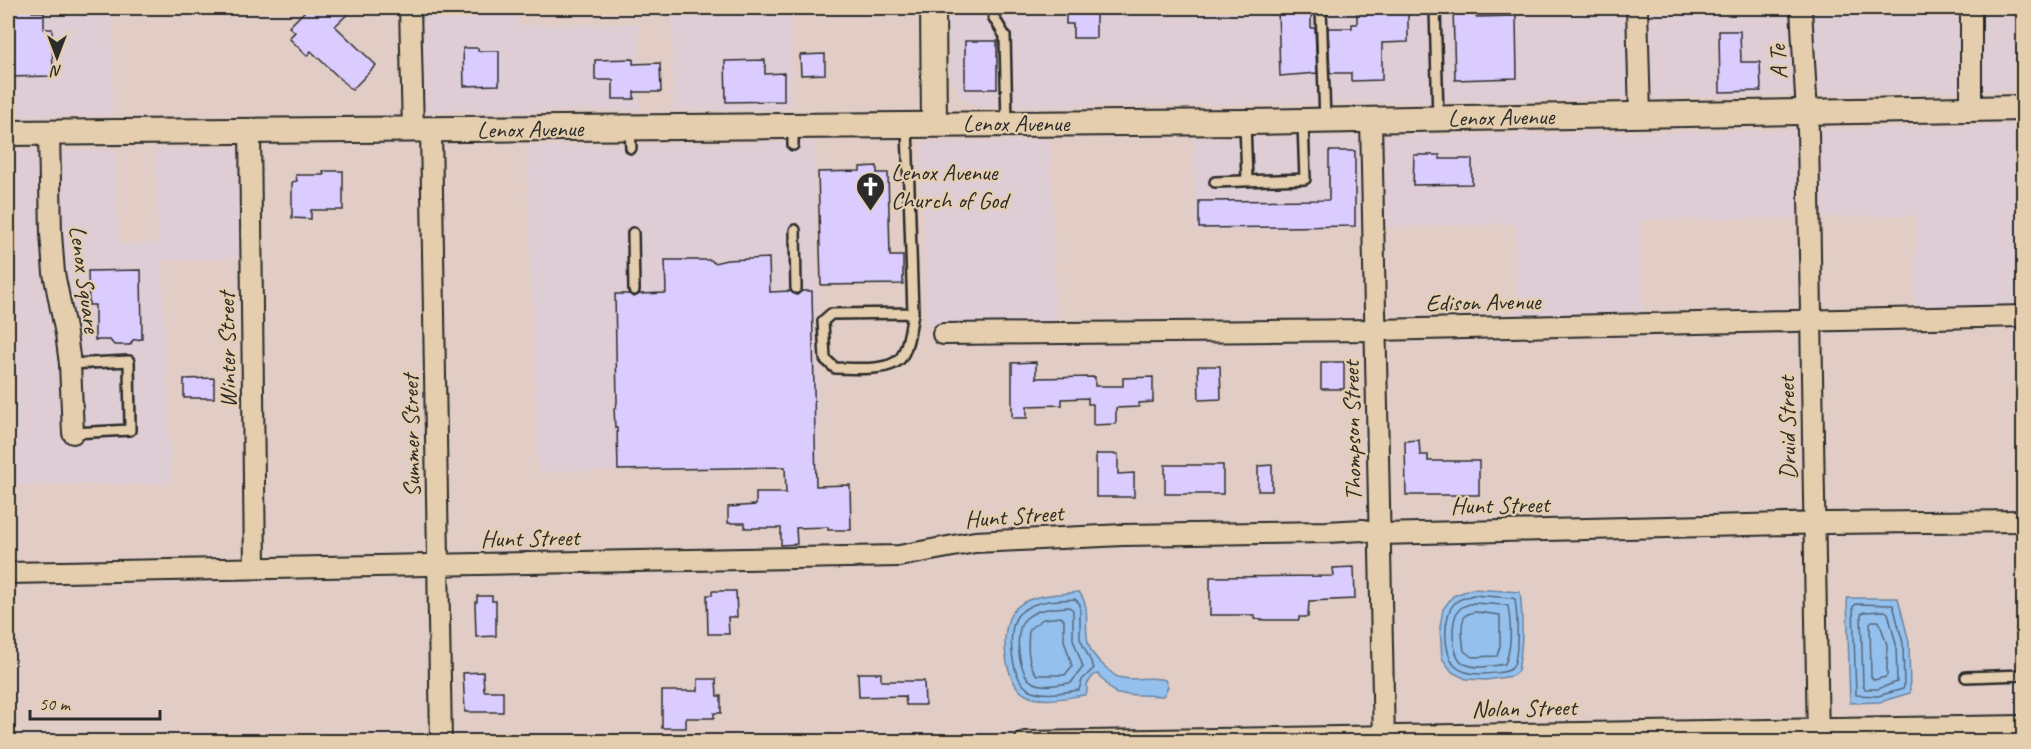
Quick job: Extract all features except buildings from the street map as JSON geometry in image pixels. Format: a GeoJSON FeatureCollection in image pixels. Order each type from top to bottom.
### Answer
{"type":"FeatureCollection","features":[{"type":"Feature","properties":{"kind":"street","name":"Summer Street"},"geometry":{"type":"LineString","coordinates":[[410,8],[422,130],[439,566],[441,741]]}},
{"type":"Feature","properties":{"kind":"street"},"geometry":{"type":"LineString","coordinates":[[933,8],[934,124]]}},
{"type":"Feature","properties":{"kind":"street"},"geometry":{"type":"LineString","coordinates":[[1637,8],[1640,115]]}},
{"type":"Feature","properties":{"kind":"street","name":"A Te"},"geometry":{"type":"LineString","coordinates":[[1801,8],[1807,113]]}},
{"type":"Feature","properties":{"kind":"street"},"geometry":{"type":"LineString","coordinates":[[1971,8],[1971,109]]}},
{"type":"Feature","properties":{"kind":"street","name":"Lenox Avenue"},"geometry":{"type":"LineString","coordinates":[[8,133],[422,130],[631,138],[793,135],[907,124],[1245,122],[2024,108]]}},
{"type":"Feature","properties":{"kind":"street","name":"Druid Street"},"geometry":{"type":"LineString","coordinates":[[1807,113],[1818,735]]}},
{"type":"Feature","properties":{"kind":"street","name":"Thompson Street"},"geometry":{"type":"LineString","coordinates":[[1371,120],[1384,738]]}},
{"type":"Feature","properties":{"kind":"street","name":"Winter Street"},"geometry":{"type":"LineString","coordinates":[[250,131],[255,568]]}},
{"type":"Feature","properties":{"kind":"street","name":"Lenox Square"},"geometry":{"type":"LineString","coordinates":[[50,132],[51,234],[54,273],[70,364],[73,433]]}},
{"type":"Feature","properties":{"kind":"street","name":"Edison Avenue"},"geometry":{"type":"LineString","coordinates":[[943,334],[1376,330],[2024,316]]}},
{"type":"Feature","properties":{"kind":"street","name":"Hunt Street"},"geometry":{"type":"LineString","coordinates":[[8,573],[899,556],[975,542],[1124,535],[1364,530],[1380,534],[2024,521]]}},
{"type":"Feature","properties":{"kind":"street","name":"Nolan Street"},"geometry":{"type":"LineString","coordinates":[[1025,741],[1818,735],[2024,726]]}},
{"type":"Feature","properties":{"kind":"lane"},"geometry":{"type":"LineString","coordinates":[[994,8],[994,18],[1005,36],[1006,123]]}},
{"type":"Feature","properties":{"kind":"lane"},"geometry":{"type":"LineString","coordinates":[[1215,182],[1305,179],[1314,120],[1322,8]]}},
{"type":"Feature","properties":{"kind":"lane"},"geometry":{"type":"LineString","coordinates":[[1435,8],[1438,118]]}},
{"type":"Feature","properties":{"kind":"lane"},"geometry":{"type":"LineString","coordinates":[[1245,122],[1247,180]]}},
{"type":"Feature","properties":{"kind":"lane"},"geometry":{"type":"LineString","coordinates":[[907,124],[913,313],[902,357],[889,367],[835,368],[825,359],[823,321],[831,314],[913,313]]}},
{"type":"Feature","properties":{"kind":"lane"},"geometry":{"type":"LineString","coordinates":[[795,230],[796,288]]}},
{"type":"Feature","properties":{"kind":"lane"},"geometry":{"type":"LineString","coordinates":[[633,233],[634,290]]}},
{"type":"Feature","properties":{"kind":"lane"},"geometry":{"type":"LineString","coordinates":[[70,364],[129,362],[130,430],[73,433]]}},
{"type":"Feature","properties":{"kind":"lane"},"geometry":{"type":"LineString","coordinates":[[1966,677],[2024,675]]}},
{"type":"Feature","properties":{"kind":"shaded area"},"geometry":{"type":"Polygon","coordinates":[[[8,8],[113,8],[113,116],[8,117],[8,8]]]}},
{"type":"Feature","properties":{"kind":"shaded area"},"geometry":{"type":"Polygon","coordinates":[[[399,8],[516,8],[517,25],[639,24],[640,110],[402,112],[399,8]]]}},
{"type":"Feature","properties":{"kind":"shaded area"},"geometry":{"type":"Polygon","coordinates":[[[671,8],[792,8],[792,109],[674,110],[671,8]]]}},
{"type":"Feature","properties":{"kind":"shaded area"},"geometry":{"type":"Polygon","coordinates":[[[946,8],[2023,8],[2023,90],[1560,100],[980,107],[971,105],[959,95],[952,81],[946,8]]]}},
{"type":"Feature","properties":{"kind":"shaded area"},"geometry":{"type":"Polygon","coordinates":[[[2023,125],[2023,324],[1914,326],[1916,216],[1640,220],[1643,330],[1517,333],[1515,224],[1195,231],[1194,138],[2023,125]]]}},
{"type":"Feature","properties":{"kind":"shaded area"},"geometry":{"type":"Polygon","coordinates":[[[1050,140],[1056,324],[926,326],[921,142],[1050,140]]]}},
{"type":"Feature","properties":{"kind":"shaded area"},"geometry":{"type":"Polygon","coordinates":[[[815,142],[821,468],[538,472],[527,146],[815,142]]]}},
{"type":"Feature","properties":{"kind":"shaded area"},"geometry":{"type":"Polygon","coordinates":[[[155,148],[241,148],[242,258],[162,261],[171,484],[8,485],[8,150],[116,150],[118,244],[158,243],[155,148]]]}},
{"type":"Feature","properties":{"kind":"shaded area"},"geometry":{"type":"Polygon","coordinates":[[[2023,732],[2024,741],[1830,742],[1830,734],[2023,732]]]}},
{"type":"Feature","properties":{"kind":"water"},"geometry":{"type":"Polygon","coordinates":[[[1472,589],[1520,592],[1521,651],[1518,671],[1512,676],[1486,680],[1466,679],[1452,672],[1442,658],[1440,627],[1443,609],[1453,596],[1472,589]]]}},
{"type":"Feature","properties":{"kind":"water"},"geometry":{"type":"Polygon","coordinates":[[[1079,592],[1086,609],[1087,637],[1094,655],[1118,677],[1165,680],[1168,687],[1163,696],[1117,694],[1098,674],[1094,675],[1087,684],[1085,695],[1040,699],[1032,698],[1019,689],[1008,668],[1006,655],[1006,629],[1009,618],[1020,604],[1028,600],[1079,592]]]}},
{"type":"Feature","properties":{"kind":"water"},"geometry":{"type":"Polygon","coordinates":[[[1847,598],[1898,598],[1909,642],[1910,693],[1880,702],[1850,703],[1847,598]]]}},
{"type":"Feature","properties":{"kind":"place","name":"Lenox Avenue Church of God"},"geometry":{"type":"Point","coordinates":[870,212]}}]}
